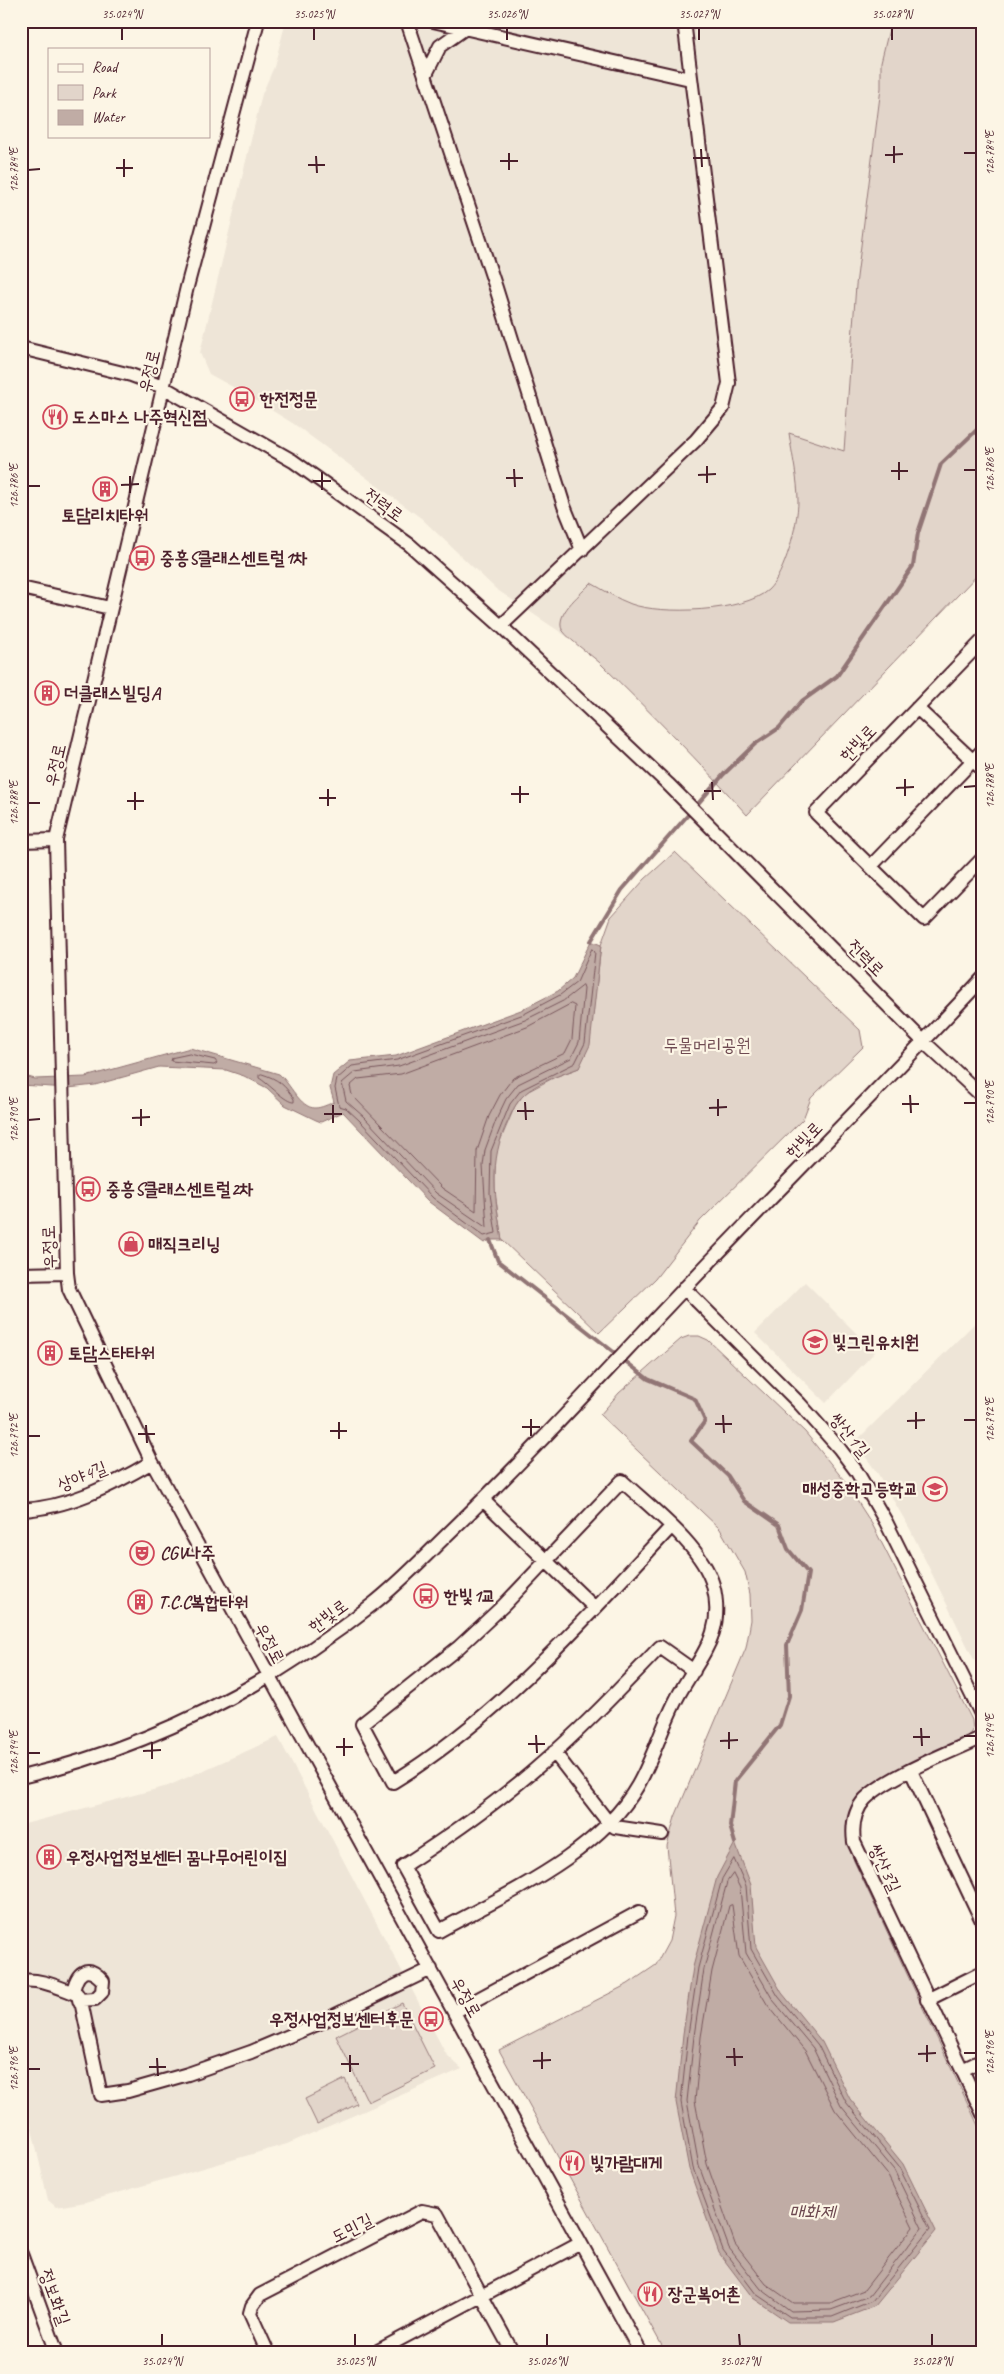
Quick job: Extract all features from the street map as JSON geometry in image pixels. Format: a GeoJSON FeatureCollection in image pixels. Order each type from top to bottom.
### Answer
{"type":"FeatureCollection","features":[{"type":"Feature","properties":{"kind":"street","name":"우정로"},"geometry":{"type":"LineString","coordinates":[[258,21],[163,387],[56,840],[67,1273],[69,1289],[152,1462],[268,1676],[431,1969],[579,2244],[641,2353]]}},
{"type":"Feature","properties":{"kind":"street"},"geometry":{"type":"LineString","coordinates":[[407,21],[496,288],[564,506],[582,550]]}},
{"type":"Feature","properties":{"kind":"street"},"geometry":{"type":"LineString","coordinates":[[433,21],[690,79]]}},
{"type":"Feature","properties":{"kind":"street"},"geometry":{"type":"LineString","coordinates":[[501,626],[696,440],[722,408],[729,383],[684,21]]}},
{"type":"Feature","properties":{"kind":"street"},"geometry":{"type":"LineString","coordinates":[[425,76],[440,46],[464,29]]}},
{"type":"Feature","properties":{"kind":"street","name":"전력로"},"geometry":{"type":"LineString","coordinates":[[21,348],[131,375],[163,387],[292,461],[410,546],[501,626],[668,784],[924,1042],[983,1097]]}},
{"type":"Feature","properties":{"kind":"street"},"geometry":{"type":"LineString","coordinates":[[21,588],[110,608]]}},
{"type":"Feature","properties":{"kind":"street","name":"한빛로"},"geometry":{"type":"LineString","coordinates":[[983,640],[816,813],[924,919],[983,858]]}},
{"type":"Feature","properties":{"kind":"street"},"geometry":{"type":"LineString","coordinates":[[917,708],[983,770]]}},
{"type":"Feature","properties":{"kind":"street"},"geometry":{"type":"LineString","coordinates":[[871,866],[983,750]]}},
{"type":"Feature","properties":{"kind":"street"},"geometry":{"type":"LineString","coordinates":[[21,841],[56,840]]}},
{"type":"Feature","properties":{"kind":"street","name":"한빛로"},"geometry":{"type":"LineString","coordinates":[[21,1777],[59,1768],[138,1742],[201,1715],[311,1650],[376,1602],[483,1500],[684,1288],[924,1042],[983,978]]}},
{"type":"Feature","properties":{"kind":"street"},"geometry":{"type":"LineString","coordinates":[[21,1274],[67,1273]]}},
{"type":"Feature","properties":{"kind":"street","name":"쌍산1길"},"geometry":{"type":"LineString","coordinates":[[684,1288],[800,1404],[839,1448],[857,1472],[886,1522],[983,1718]]}},
{"type":"Feature","properties":{"kind":"street","name":"상야4길"},"geometry":{"type":"LineString","coordinates":[[21,1510],[59,1505],[93,1492],[152,1462]]}},
{"type":"Feature","properties":{"kind":"street"},"geometry":{"type":"LineString","coordinates":[[671,1527],[519,1685],[442,1749],[393,1782],[362,1724],[459,1647],[546,1562],[622,1480],[671,1527],[702,1559],[713,1585],[716,1601],[714,1631],[710,1645],[694,1672],[681,1690],[638,1786],[629,1799],[608,1822],[562,1862],[439,1931],[403,1866],[482,1812],[554,1752],[660,1647],[694,1672]]}},
{"type":"Feature","properties":{"kind":"street"},"geometry":{"type":"LineString","coordinates":[[483,1500],[595,1608]]}},
{"type":"Feature","properties":{"kind":"street","name":"쌍산3길"},"geometry":{"type":"LineString","coordinates":[[983,1737],[881,1786],[864,1800],[855,1815],[852,1829],[854,1842],[927,2000],[983,2114]]}},
{"type":"Feature","properties":{"kind":"street"},"geometry":{"type":"LineString","coordinates":[[554,1752],[608,1822],[616,1827],[662,1834]]}},
{"type":"Feature","properties":{"kind":"street"},"geometry":{"type":"LineString","coordinates":[[911,1771],[983,1923]]}},
{"type":"Feature","properties":{"kind":"street"},"geometry":{"type":"LineString","coordinates":[[454,2012],[639,1912]]}},
{"type":"Feature","properties":{"kind":"street"},"geometry":{"type":"LineString","coordinates":[[21,1981],[29,1980],[48,1984],[76,1996],[100,2095],[128,2091],[188,2074],[251,2052],[316,2025],[431,1969]]}},
{"type":"Feature","properties":{"kind":"street"},"geometry":{"type":"LineString","coordinates":[[927,2000],[983,1972]]}},
{"type":"Feature","properties":{"kind":"street"},"geometry":{"type":"LineString","coordinates":[[962,2070],[983,2060]]}},
{"type":"Feature","properties":{"kind":"street","name":"도민길"},"geometry":{"type":"LineString","coordinates":[[268,2353],[251,2320],[250,2313],[252,2306],[260,2295],[422,2211],[437,2214],[512,2353]]}},
{"type":"Feature","properties":{"kind":"street"},"geometry":{"type":"LineString","coordinates":[[374,2353],[579,2244]]}},
{"type":"Feature","properties":{"kind":"street","name":"정보화길"},"geometry":{"type":"LineString","coordinates":[[21,2254],[26,2286],[58,2353]]}},
{"type":"Feature","properties":{"kind":"shaded area"},"geometry":{"type":"Polygon","coordinates":[[[286,21],[891,21],[881,62],[881,88],[856,285],[835,567],[691,752],[587,650],[496,589],[421,518],[294,424],[209,374],[200,353],[262,94],[274,67],[286,21]]]}},
{"type":"Feature","properties":{"kind":"shaded area","name":"빛그린유치원"},"geometry":{"type":"Polygon","coordinates":[[[805,1282],[875,1352],[826,1403],[755,1333],[805,1282]]]}},
{"type":"Feature","properties":{"kind":"shaded area","name":"매성중학고등학교"},"geometry":{"type":"Polygon","coordinates":[[[983,1315],[983,1678],[910,1529],[878,1474],[855,1442],[983,1315]]]}},
{"type":"Feature","properties":{"kind":"shaded area"},"geometry":{"type":"Polygon","coordinates":[[[278,1737],[446,2054],[462,2069],[287,2144],[86,2202],[56,2207],[48,2200],[21,2081],[21,1825],[168,1786],[278,1737]]]}},
{"type":"Feature","properties":{"kind":"green space"},"geometry":{"type":"Polygon","coordinates":[[[891,21],[983,21],[983,569],[747,815],[601,664],[562,630],[561,620],[567,608],[591,583],[631,604],[662,610],[702,609],[741,603],[756,597],[768,590],[780,573],[793,535],[798,501],[789,433],[844,451],[856,285],[881,88],[881,62],[891,21]]]}},
{"type":"Feature","properties":{"kind":"green space","name":"두물머리공원"},"geometry":{"type":"Polygon","coordinates":[[[675,852],[860,1030],[863,1047],[811,1098],[803,1119],[700,1221],[655,1279],[599,1333],[502,1240],[495,1194],[495,1153],[515,1106],[525,1093],[555,1077],[579,1068],[597,981],[601,945],[611,917],[645,879],[675,852]]]}},
{"type":"Feature","properties":{"kind":"green space"},"geometry":{"type":"Polygon","coordinates":[[[689,1336],[699,1336],[708,1340],[805,1432],[843,1479],[872,1524],[972,1720],[973,1730],[969,1738],[854,1806],[847,1836],[854,1861],[983,2136],[983,2353],[666,2353],[499,2050],[628,1984],[656,1965],[669,1941],[674,1916],[667,1846],[675,1817],[746,1648],[751,1620],[750,1594],[745,1572],[720,1529],[600,1415],[619,1393],[681,1339],[689,1336]]]}},
{"type":"Feature","properties":{"kind":"green space"},"geometry":{"type":"Polygon","coordinates":[[[402,2003],[435,2069],[368,2102],[336,2036],[402,2003]]]}},
{"type":"Feature","properties":{"kind":"green space"},"geometry":{"type":"Polygon","coordinates":[[[345,2079],[357,2104],[317,2124],[305,2099],[345,2079]]]}},
{"type":"Feature","properties":{"kind":"water"},"geometry":{"type":"Polygon","coordinates":[[[591,941],[601,945],[590,1045],[579,1068],[542,1083],[521,1098],[516,1104],[502,1136],[495,1165],[495,1180],[502,1240],[490,1240],[484,1243],[429,1202],[343,1112],[321,1122],[285,1105],[267,1088],[244,1076],[226,1070],[159,1067],[95,1085],[68,1088],[21,1085],[21,1075],[35,1079],[85,1077],[190,1048],[279,1074],[300,1100],[310,1107],[320,1107],[334,1102],[330,1088],[333,1075],[350,1061],[396,1056],[521,1010],[558,991],[573,978],[591,941]]]}},
{"type":"Feature","properties":{"kind":"water","name":"매화제"},"geometry":{"type":"Polygon","coordinates":[[[735,1843],[751,1885],[756,1947],[782,1993],[822,2042],[850,2099],[903,2164],[936,2231],[875,2306],[834,2322],[788,2322],[753,2298],[719,2253],[689,2169],[676,2102],[683,2034],[693,1967],[717,1877],[735,1843]]]}},
{"type":"Feature","properties":{"kind":"waterway"},"geometry":{"type":"LineString","coordinates":[[591,941],[622,890],[724,774],[755,744],[779,728],[802,701],[837,676],[913,566],[918,533],[941,464],[983,424]]}},
{"type":"Feature","properties":{"kind":"waterway"},"geometry":{"type":"LineString","coordinates":[[490,1240],[498,1261],[648,1379],[695,1399],[705,1421],[691,1441],[728,1476],[744,1501],[779,1525],[788,1549],[808,1573],[802,1610],[787,1645],[789,1696],[780,1725],[735,1781],[730,1826],[735,1843]]}},
{"type":"Feature","properties":{"kind":"place","name":"한전정문"},"geometry":{"type":"Point","coordinates":[242,399]}},
{"type":"Feature","properties":{"kind":"place","name":"도스마스 나주혁신점"},"geometry":{"type":"Point","coordinates":[55,417]}},
{"type":"Feature","properties":{"kind":"place","name":"토담리치타워"},"geometry":{"type":"Point","coordinates":[105,489]}},
{"type":"Feature","properties":{"kind":"place","name":"중흥S클래스센트럴1차"},"geometry":{"type":"Point","coordinates":[142,558]}},
{"type":"Feature","properties":{"kind":"place","name":"더클래스빌딩A"},"geometry":{"type":"Point","coordinates":[47,693]}},
{"type":"Feature","properties":{"kind":"place","name":"중흥S클래스센트럴2차"},"geometry":{"type":"Point","coordinates":[88,1189]}},
{"type":"Feature","properties":{"kind":"place","name":"매직크리닝"},"geometry":{"type":"Point","coordinates":[131,1244]}},
{"type":"Feature","properties":{"kind":"place","name":"빛그린유치원"},"geometry":{"type":"Point","coordinates":[815,1342]}},
{"type":"Feature","properties":{"kind":"place","name":"토담스타타워"},"geometry":{"type":"Point","coordinates":[50,1353]}},
{"type":"Feature","properties":{"kind":"place","name":"매성중학고등학교"},"geometry":{"type":"Point","coordinates":[935,1489]}},
{"type":"Feature","properties":{"kind":"place","name":"CGV나주"},"geometry":{"type":"Point","coordinates":[142,1553]}},
{"type":"Feature","properties":{"kind":"place","name":"한빛1교"},"geometry":{"type":"Point","coordinates":[426,1596]}},
{"type":"Feature","properties":{"kind":"place","name":"T.C.C복합타워"},"geometry":{"type":"Point","coordinates":[140,1602]}},
{"type":"Feature","properties":{"kind":"place","name":"우정사업정보센터 꿈나무어린이집"},"geometry":{"type":"Point","coordinates":[49,1857]}},
{"type":"Feature","properties":{"kind":"place","name":"우정사업정보센터후문"},"geometry":{"type":"Point","coordinates":[431,2019]}},
{"type":"Feature","properties":{"kind":"place","name":"빛가람대게"},"geometry":{"type":"Point","coordinates":[572,2163]}},
{"type":"Feature","properties":{"kind":"place","name":"장군복어촌"},"geometry":{"type":"Point","coordinates":[650,2294]}}]}
